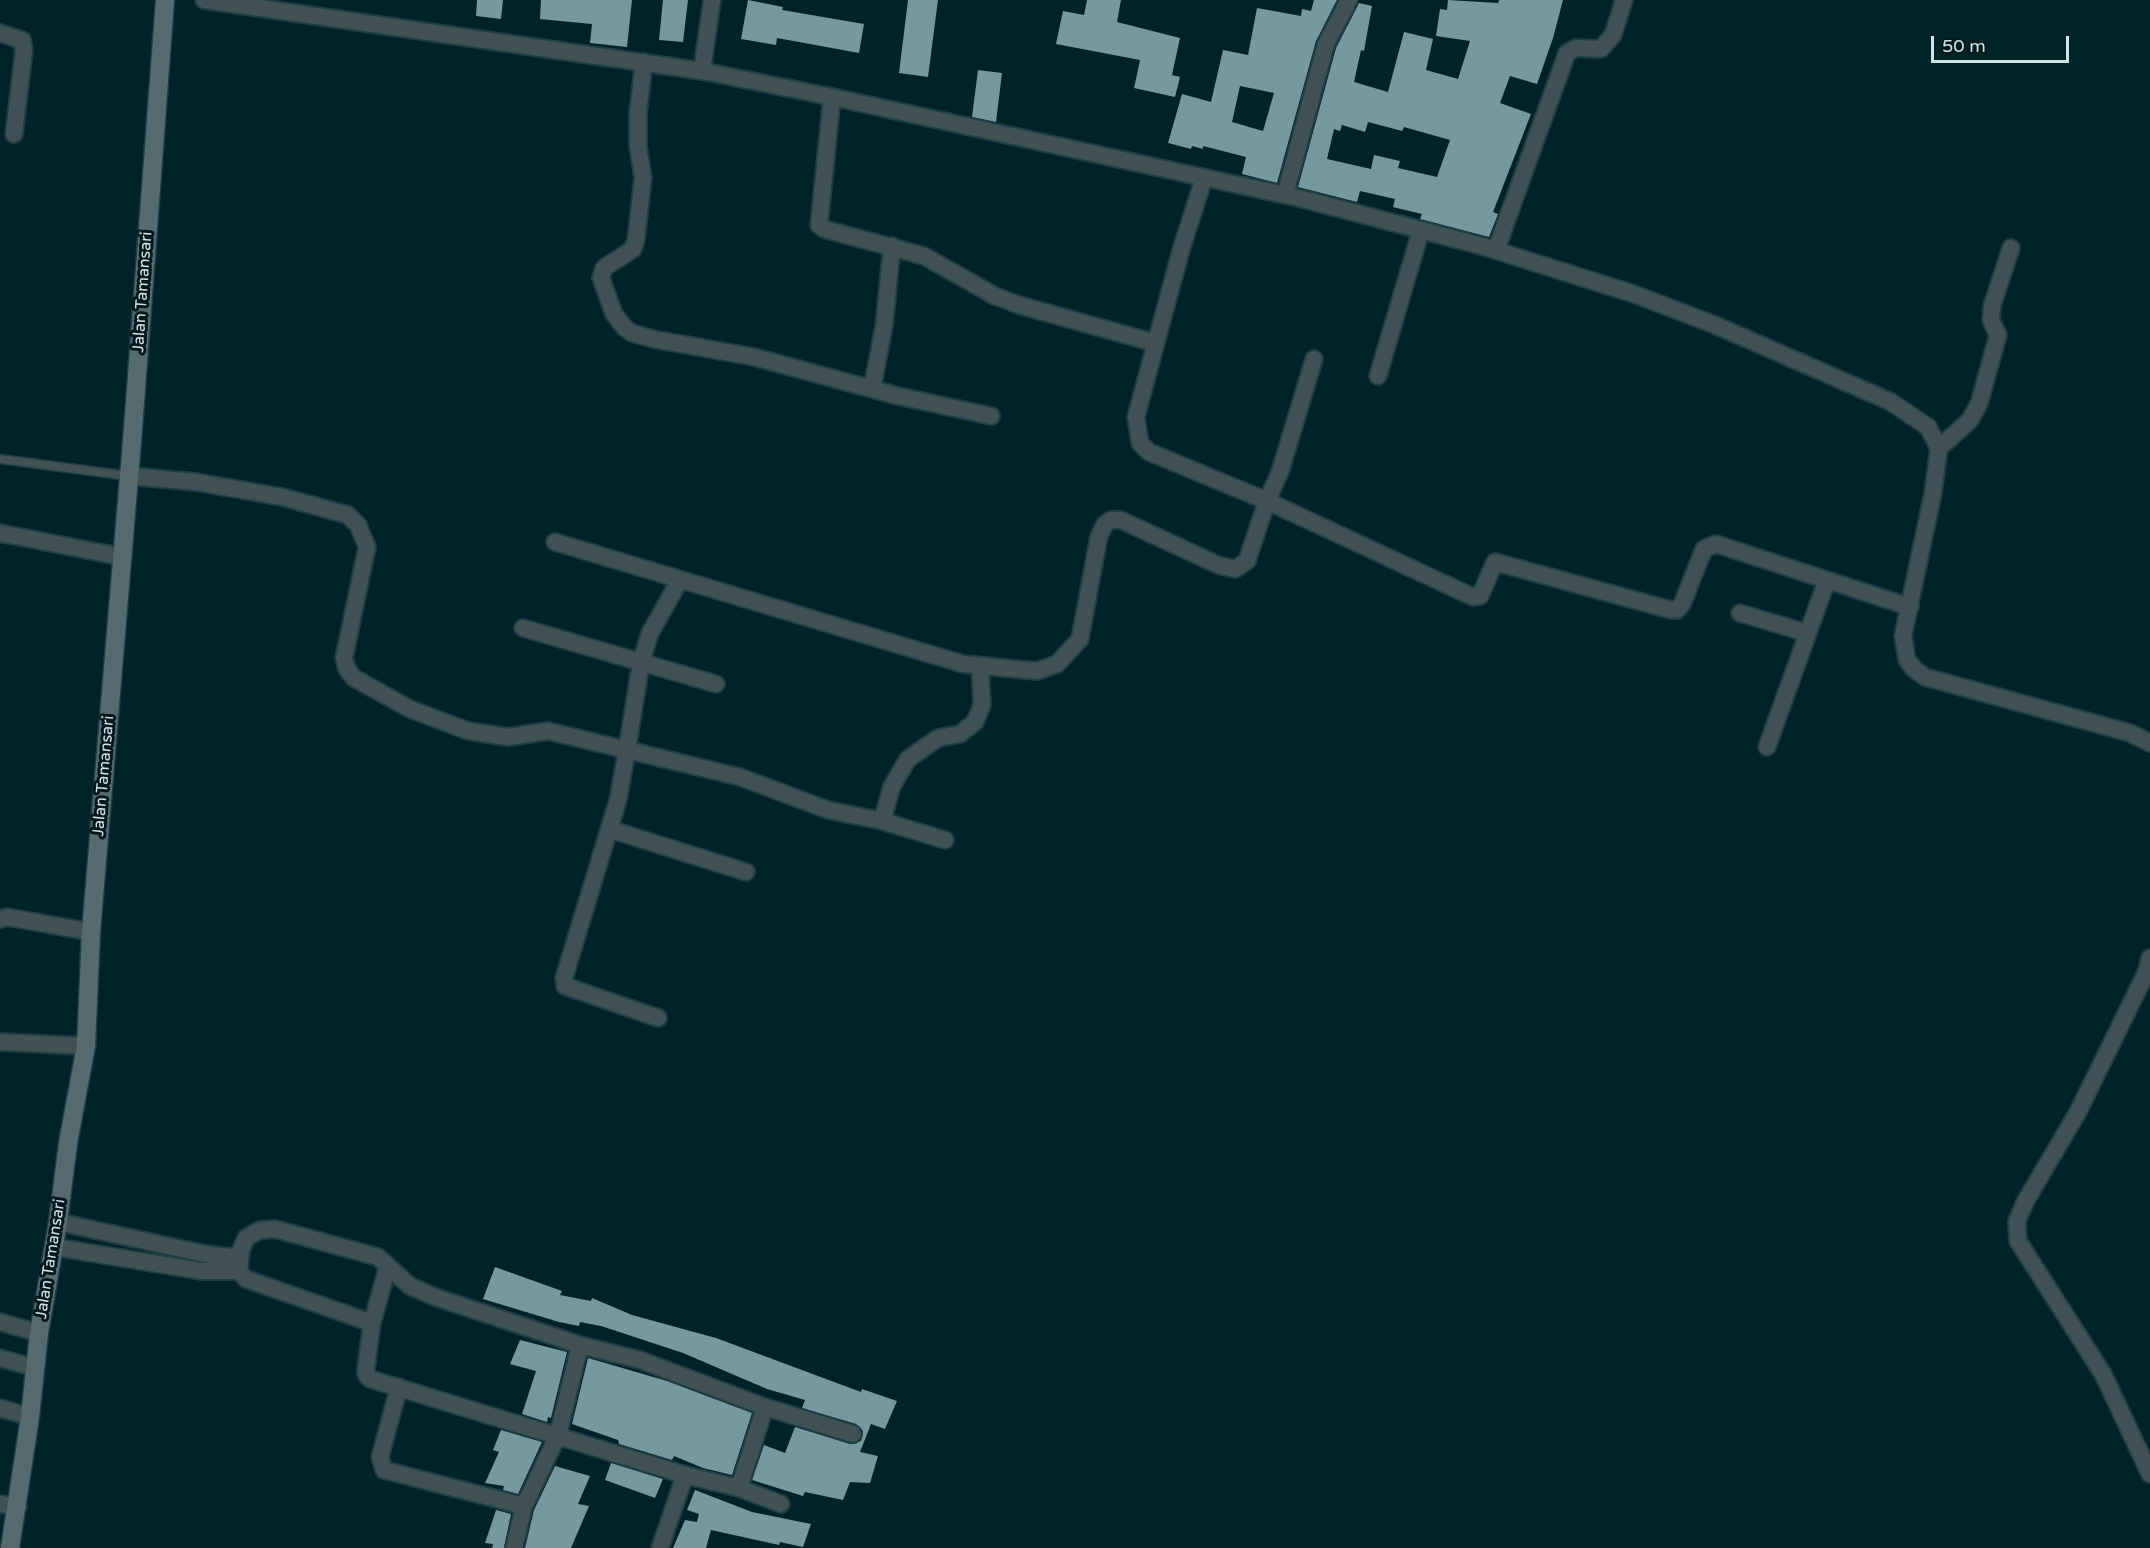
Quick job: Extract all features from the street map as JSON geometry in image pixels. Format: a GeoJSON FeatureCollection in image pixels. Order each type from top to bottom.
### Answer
{"type":"FeatureCollection","features":[{"type":"Feature","properties":{"kind":"main road","name":"Jalan Tamansari"},"geometry":{"type":"LineString","coordinates":[[10,1548],[9,1506],[30,1417],[39,1333],[58,1222],[68,1143],[86,1046],[91,932],[123,557],[165,0]]}},
{"type":"Feature","properties":{"kind":"street"},"geometry":{"type":"LineString","coordinates":[[204,0],[644,62],[832,97],[1285,195],[1496,250],[1634,294],[1685,313],[1891,402],[1928,427],[1939,448],[1933,493],[1903,636],[1907,660],[1914,669],[1925,677],[2130,733],[2150,743]]}},
{"type":"Feature","properties":{"kind":"street"},"geometry":{"type":"LineString","coordinates":[[702,71],[712,0]]}},
{"type":"Feature","properties":{"kind":"street"},"geometry":{"type":"LineString","coordinates":[[1285,195],[1326,44],[1349,0]]}},
{"type":"Feature","properties":{"kind":"street"},"geometry":{"type":"LineString","coordinates":[[1496,250],[1567,53],[1576,48],[1601,49],[1613,35],[1624,0]]}},
{"type":"Feature","properties":{"kind":"street"},"geometry":{"type":"LineString","coordinates":[[0,33],[22,40],[24,50],[14,134]]}},
{"type":"Feature","properties":{"kind":"street"},"geometry":{"type":"LineString","coordinates":[[644,62],[638,112],[638,146],[643,178],[636,240],[633,249],[604,268],[601,278],[602,288],[614,314],[632,333],[754,357],[872,389],[991,416]]}},
{"type":"Feature","properties":{"kind":"street"},"geometry":{"type":"LineString","coordinates":[[832,97],[819,225],[824,229],[924,256],[975,286],[1019,305],[1155,343]]}},
{"type":"Feature","properties":{"kind":"street"},"geometry":{"type":"LineString","coordinates":[[1204,178],[1155,343],[1136,417],[1140,443],[1149,452],[1267,501],[1478,597],[1495,561],[1677,610],[1682,604],[1704,549],[1716,544],[1910,607]]}},
{"type":"Feature","properties":{"kind":"street"},"geometry":{"type":"LineString","coordinates":[[1378,376],[1421,230]]}},
{"type":"Feature","properties":{"kind":"street"},"geometry":{"type":"LineString","coordinates":[[872,389],[884,326],[892,246]]}},
{"type":"Feature","properties":{"kind":"street"},"geometry":{"type":"LineString","coordinates":[[1939,448],[1970,420],[1979,404],[1998,335],[1991,320],[1992,306],[2011,248]]}},
{"type":"Feature","properties":{"kind":"street"},"geometry":{"type":"LineString","coordinates":[[555,542],[980,667],[1037,671],[1057,664],[1080,639],[1099,536],[1105,524],[1111,520],[1121,520],[1218,565],[1235,570],[1247,561],[1267,501],[1280,472],[1314,359]]}},
{"type":"Feature","properties":{"kind":"street"},"geometry":{"type":"LineString","coordinates":[[129,477],[196,482],[282,497],[348,515],[358,525],[367,547],[344,658],[347,669],[354,678],[410,709],[468,731],[508,737],[548,730],[740,777],[828,810],[882,821],[945,840]]}},
{"type":"Feature","properties":{"kind":"street"},"geometry":{"type":"LineString","coordinates":[[0,532],[123,557]]}},
{"type":"Feature","properties":{"kind":"street"},"geometry":{"type":"LineString","coordinates":[[658,1018],[565,986],[564,978],[618,800],[641,662],[650,633],[680,580]]}},
{"type":"Feature","properties":{"kind":"street"},"geometry":{"type":"LineString","coordinates":[[1767,747],[1827,580]]}},
{"type":"Feature","properties":{"kind":"street"},"geometry":{"type":"LineString","coordinates":[[1740,613],[1807,633]]}},
{"type":"Feature","properties":{"kind":"street"},"geometry":{"type":"LineString","coordinates":[[524,628],[716,684]]}},
{"type":"Feature","properties":{"kind":"street"},"geometry":{"type":"LineString","coordinates":[[882,821],[892,786],[908,759],[938,738],[960,734],[975,722],[982,705],[980,667]]}},
{"type":"Feature","properties":{"kind":"street"},"geometry":{"type":"LineString","coordinates":[[609,829],[746,872]]}},
{"type":"Feature","properties":{"kind":"street"},"geometry":{"type":"LineString","coordinates":[[0,919],[7,917],[91,932]]}},
{"type":"Feature","properties":{"kind":"street"},"geometry":{"type":"LineString","coordinates":[[2150,958],[2146,973],[2078,1112],[2025,1202],[2017,1221],[2018,1241],[2103,1374],[2150,1474]]}},
{"type":"Feature","properties":{"kind":"street"},"geometry":{"type":"LineString","coordinates":[[0,1042],[86,1046]]}},
{"type":"Feature","properties":{"kind":"street"},"geometry":{"type":"LineString","coordinates":[[58,1222],[205,1254],[240,1264],[256,1285],[372,1323]]}},
{"type":"Feature","properties":{"kind":"street"},"geometry":{"type":"LineString","coordinates":[[240,1264],[246,1238],[260,1230],[275,1229],[378,1257],[410,1286],[435,1298],[580,1345],[640,1360],[765,1407],[853,1434]]}},
{"type":"Feature","properties":{"kind":"street"},"geometry":{"type":"LineString","coordinates":[[54,1247],[201,1271],[240,1264]]}},
{"type":"Feature","properties":{"kind":"street"},"geometry":{"type":"LineString","coordinates":[[388,1266],[372,1323],[366,1374],[370,1378],[685,1475],[739,1488],[781,1504]]}},
{"type":"Feature","properties":{"kind":"street"},"geometry":{"type":"LineString","coordinates":[[0,1322],[39,1333]]}},
{"type":"Feature","properties":{"kind":"street"},"geometry":{"type":"LineString","coordinates":[[514,1548],[524,1506],[558,1435],[580,1345]]}},
{"type":"Feature","properties":{"kind":"street"},"geometry":{"type":"LineString","coordinates":[[0,1358],[35,1368]]}},
{"type":"Feature","properties":{"kind":"street"},"geometry":{"type":"LineString","coordinates":[[399,1387],[380,1457],[384,1470],[524,1506]]}},
{"type":"Feature","properties":{"kind":"street"},"geometry":{"type":"LineString","coordinates":[[739,1488],[765,1407]]}},
{"type":"Feature","properties":{"kind":"street"},"geometry":{"type":"LineString","coordinates":[[0,1408],[30,1417]]}},
{"type":"Feature","properties":{"kind":"street"},"geometry":{"type":"LineString","coordinates":[[660,1548],[685,1475]]}},
{"type":"Feature","properties":{"kind":"lane"},"geometry":{"type":"LineString","coordinates":[[0,459],[129,477]]}},
{"type":"Feature","properties":{"kind":"building"},"geometry":{"type":"Polygon","coordinates":[[[477,0],[503,0],[501,19],[476,16],[477,0]]]}},
{"type":"Feature","properties":{"kind":"building"},"geometry":{"type":"Polygon","coordinates":[[[541,0],[632,0],[627,47],[590,43],[592,24],[540,19],[541,0]]]}},
{"type":"Feature","properties":{"kind":"building"},"geometry":{"type":"Polygon","coordinates":[[[663,0],[688,0],[683,42],[659,40],[663,0]]]}},
{"type":"Feature","properties":{"kind":"building"},"geometry":{"type":"Polygon","coordinates":[[[748,0],[783,7],[782,10],[864,24],[859,53],[777,38],[776,45],[741,39],[748,0]]]}},
{"type":"Feature","properties":{"kind":"building"},"geometry":{"type":"Polygon","coordinates":[[[908,0],[938,0],[928,77],[899,73],[908,0]]]}},
{"type":"Feature","properties":{"kind":"building"},"geometry":{"type":"Polygon","coordinates":[[[1087,0],[1121,0],[1117,22],[1180,38],[1172,75],[1180,77],[1175,97],[1134,88],[1140,60],[1056,44],[1063,11],[1084,15],[1087,0]]]}},
{"type":"Feature","properties":{"kind":"building"},"geometry":{"type":"Polygon","coordinates":[[[1314,0],[1337,0],[1316,41],[1277,183],[1242,174],[1246,157],[1203,146],[1203,149],[1192,146],[1191,149],[1168,143],[1182,94],[1211,102],[1223,50],[1248,55],[1257,8],[1301,16],[1302,9],[1311,11],[1314,0]],[[1240,86],[1232,122],[1263,131],[1274,93],[1240,86]]]}},
{"type":"Feature","properties":{"kind":"building"},"geometry":{"type":"Polygon","coordinates":[[[1448,0],[1498,3],[1499,0],[1563,0],[1537,84],[1510,76],[1500,103],[1531,114],[1493,212],[1498,214],[1489,237],[1420,219],[1422,214],[1393,207],[1395,199],[1360,191],[1357,202],[1298,187],[1336,48],[1359,3],[1372,6],[1364,51],[1361,50],[1354,82],[1388,92],[1404,32],[1433,39],[1426,70],[1458,79],[1470,41],[1436,36],[1440,9],[1447,10],[1448,0]],[[1368,122],[1365,132],[1342,125],[1340,131],[1334,129],[1327,159],[1371,169],[1374,155],[1400,161],[1398,168],[1437,177],[1450,140],[1404,127],[1402,131],[1368,122]]]}},
{"type":"Feature","properties":{"kind":"building"},"geometry":{"type":"Polygon","coordinates":[[[978,70],[1002,73],[996,122],[972,117],[978,70]]]}},
{"type":"Feature","properties":{"kind":"building"},"geometry":{"type":"Polygon","coordinates":[[[495,1267],[562,1291],[560,1295],[591,1301],[592,1298],[632,1315],[716,1338],[861,1392],[862,1389],[897,1401],[885,1429],[871,1424],[860,1452],[878,1456],[870,1483],[850,1482],[843,1500],[805,1492],[803,1496],[752,1480],[764,1445],[785,1453],[795,1427],[850,1444],[861,1441],[863,1431],[856,1424],[802,1408],[805,1400],[767,1389],[683,1353],[601,1326],[580,1322],[579,1326],[559,1322],[483,1299],[495,1267]]]}},
{"type":"Feature","properties":{"kind":"building"},"geometry":{"type":"Polygon","coordinates":[[[520,1340],[567,1352],[551,1418],[548,1417],[547,1422],[522,1414],[536,1371],[510,1364],[520,1340]]]}},
{"type":"Feature","properties":{"kind":"building"},"geometry":{"type":"Polygon","coordinates":[[[588,1358],[667,1381],[752,1413],[732,1475],[703,1468],[674,1456],[672,1460],[619,1444],[618,1440],[572,1424],[588,1358]]]}},
{"type":"Feature","properties":{"kind":"building"},"geometry":{"type":"Polygon","coordinates":[[[501,1430],[542,1442],[518,1494],[503,1490],[504,1486],[485,1483],[499,1452],[493,1450],[501,1430]]]}},
{"type":"Feature","properties":{"kind":"building"},"geometry":{"type":"Polygon","coordinates":[[[611,1463],[663,1479],[655,1498],[605,1480],[611,1463]]]}},
{"type":"Feature","properties":{"kind":"building"},"geometry":{"type":"Polygon","coordinates":[[[555,1466],[590,1476],[578,1504],[589,1506],[571,1548],[525,1548],[534,1510],[555,1466]]]}},
{"type":"Feature","properties":{"kind":"building"},"geometry":{"type":"Polygon","coordinates":[[[695,1490],[752,1512],[811,1524],[803,1547],[780,1542],[779,1545],[711,1530],[706,1548],[673,1548],[685,1520],[697,1522],[699,1514],[687,1510],[695,1490]]]}},
{"type":"Feature","properties":{"kind":"building"},"geometry":{"type":"Polygon","coordinates":[[[496,1510],[511,1514],[504,1548],[492,1548],[493,1544],[485,1543],[496,1510]]]}}]}
